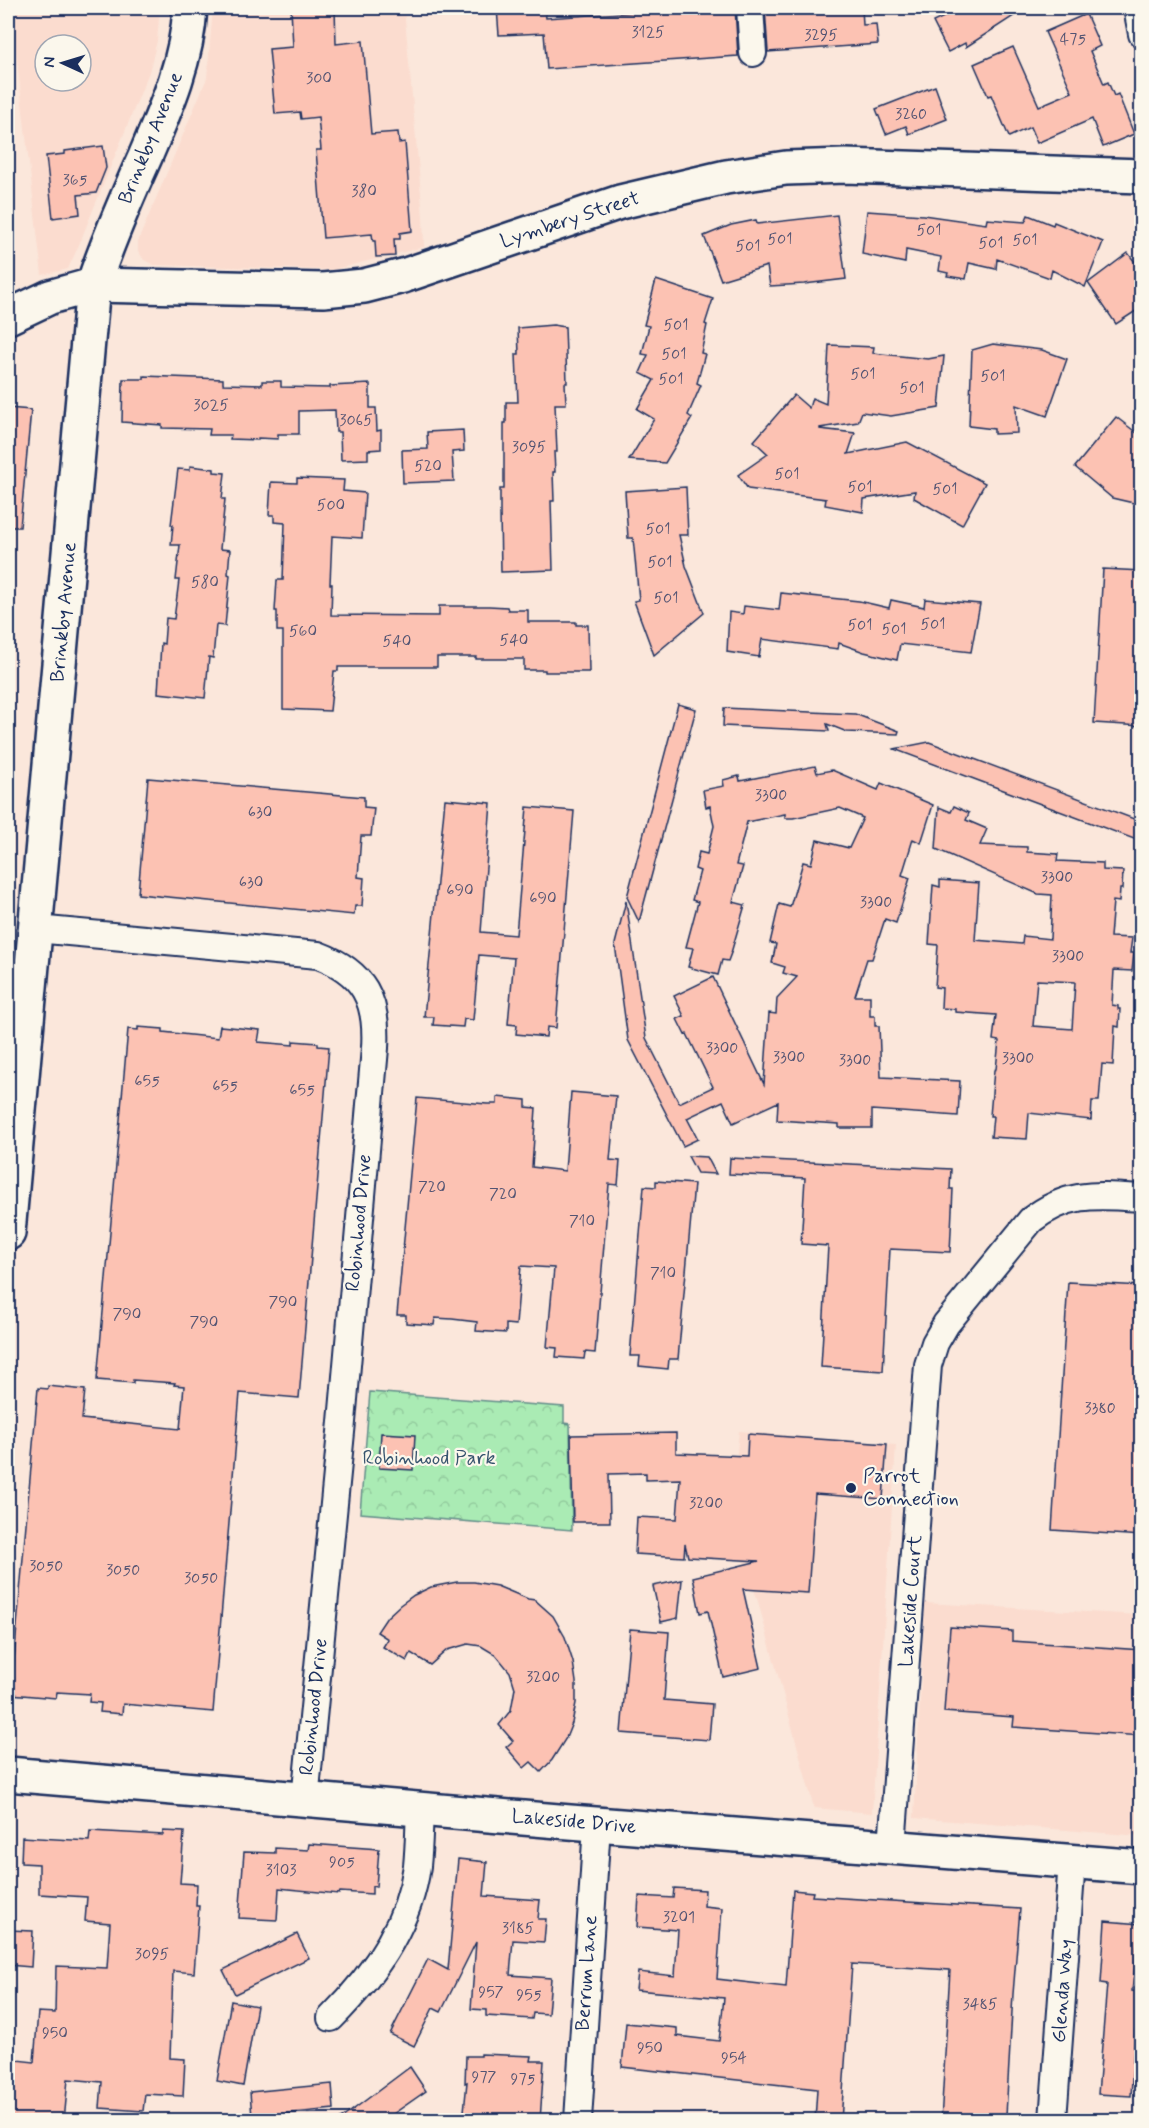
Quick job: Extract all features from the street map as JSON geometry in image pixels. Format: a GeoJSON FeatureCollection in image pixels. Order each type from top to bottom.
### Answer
{"type":"FeatureCollection","features":[{"type":"Feature","properties":{"kind":"street","name":"Brinkby Avenue"},"geometry":{"type":"LineString","coordinates":[[8,1233],[93,285],[104,252],[174,90],[185,51],[190,8]]}},
{"type":"Feature","properties":{"kind":"street"},"geometry":{"type":"LineString","coordinates":[[750,8],[753,53]]}},
{"type":"Feature","properties":{"kind":"street"},"geometry":{"type":"LineString","coordinates":[[1137,8],[1142,34]]}},
{"type":"Feature","properties":{"kind":"street","name":"Lymbery Street"},"geometry":{"type":"LineString","coordinates":[[8,317],[50,297],[93,285],[323,290],[364,286],[403,276],[620,202],[726,177],[786,168],[845,166],[1142,176]]}},
{"type":"Feature","properties":{"kind":"street","name":"Robinhood Drive"},"geometry":{"type":"LineString","coordinates":[[36,929],[318,954],[338,962],[354,974],[366,990],[374,1009],[375,1048],[342,1422],[305,1800]]}},
{"type":"Feature","properties":{"kind":"street","name":"Lakeside Court"},"geometry":{"type":"LineString","coordinates":[[892,1846],[928,1365],[935,1343],[946,1324],[1031,1220],[1048,1206],[1071,1198],[1095,1195],[1142,1198]]}},
{"type":"Feature","properties":{"kind":"street","name":"Lakeside Drive"},"geometry":{"type":"LineString","coordinates":[[8,1774],[597,1825],[1142,1867]]}},
{"type":"Feature","properties":{"kind":"street"},"geometry":{"type":"LineString","coordinates":[[331,2018],[354,1995],[378,1963],[409,1901],[417,1867],[420,1810]]}},
{"type":"Feature","properties":{"kind":"street","name":"Berrum Lane"},"geometry":{"type":"LineString","coordinates":[[578,2121],[597,1825]]}},
{"type":"Feature","properties":{"kind":"street","name":"Glenda Way"},"geometry":{"type":"LineString","coordinates":[[1053,2121],[1072,1861]]}},
{"type":"Feature","properties":{"kind":"shaded area"},"geometry":{"type":"Polygon","coordinates":[[[11,8],[160,8],[157,41],[149,72],[68,269],[42,275],[11,8]]]}},
{"type":"Feature","properties":{"kind":"shaded area"},"geometry":{"type":"Polygon","coordinates":[[[213,8],[404,8],[424,247],[332,270],[154,265],[144,260],[138,251],[138,241],[207,78],[213,8]]]}},
{"type":"Feature","properties":{"kind":"shaded area"},"geometry":{"type":"Polygon","coordinates":[[[739,1431],[896,1445],[872,1813],[814,1808],[757,1598],[730,1527],[739,1431]]]}},
{"type":"Feature","properties":{"kind":"shaded area"},"geometry":{"type":"Polygon","coordinates":[[[925,1603],[1141,1615],[1141,1836],[914,1818],[925,1603]]]}},
{"type":"Feature","properties":{"kind":"green space","name":"Robinhood Park"},"geometry":{"type":"Polygon","coordinates":[[[370,1392],[564,1407],[564,1423],[570,1424],[572,1530],[360,1513],[370,1392]]]}},
{"type":"Feature","properties":{"kind":"building"},"geometry":{"type":"Polygon","coordinates":[[[291,8],[335,8],[336,44],[363,41],[371,134],[398,132],[399,143],[405,142],[412,231],[400,233],[400,239],[394,239],[395,256],[376,257],[372,234],[323,238],[316,150],[321,150],[318,117],[301,119],[300,112],[275,114],[269,49],[293,47],[291,8]]]}},
{"type":"Feature","properties":{"kind":"building"},"geometry":{"type":"Polygon","coordinates":[[[497,8],[545,8],[546,18],[697,8],[735,8],[738,56],[547,69],[544,33],[499,35],[497,8]]]}},
{"type":"Feature","properties":{"kind":"building"},"geometry":{"type":"Polygon","coordinates":[[[765,8],[862,8],[863,25],[876,24],[878,44],[768,52],[765,8]]]}},
{"type":"Feature","properties":{"kind":"building"},"geometry":{"type":"Polygon","coordinates":[[[963,8],[1026,8],[966,47],[965,43],[948,52],[933,22],[963,8]]]}},
{"type":"Feature","properties":{"kind":"building"},"geometry":{"type":"Polygon","coordinates":[[[1086,14],[1100,46],[1090,51],[1104,84],[1108,82],[1114,96],[1118,94],[1134,134],[1103,147],[1092,119],[1037,143],[1030,127],[1009,137],[991,95],[988,96],[974,64],[1013,47],[1039,106],[1072,92],[1045,32],[1086,14]]]}},
{"type":"Feature","properties":{"kind":"building"},"geometry":{"type":"Polygon","coordinates":[[[935,86],[947,119],[909,134],[906,126],[886,134],[876,109],[935,86]]]}},
{"type":"Feature","properties":{"kind":"building"},"geometry":{"type":"Polygon","coordinates":[[[103,146],[106,168],[96,193],[78,195],[80,214],[53,218],[46,156],[103,146]]]}},
{"type":"Feature","properties":{"kind":"building"},"geometry":{"type":"Polygon","coordinates":[[[867,211],[923,215],[986,224],[987,219],[1025,222],[1028,215],[1053,225],[1054,222],[1103,242],[1085,287],[1052,270],[1050,278],[997,259],[996,269],[969,263],[966,279],[947,276],[948,273],[939,271],[941,257],[906,250],[905,263],[862,254],[867,211]]]}},
{"type":"Feature","properties":{"kind":"building"},"geometry":{"type":"Polygon","coordinates":[[[837,215],[846,279],[770,286],[767,266],[721,280],[704,236],[731,225],[756,220],[757,224],[837,215]]]}},
{"type":"Feature","properties":{"kind":"building"},"geometry":{"type":"Polygon","coordinates":[[[1128,253],[1142,271],[1142,307],[1116,324],[1088,283],[1128,253]]]}},
{"type":"Feature","properties":{"kind":"building"},"geometry":{"type":"Polygon","coordinates":[[[656,280],[713,299],[705,324],[707,325],[701,353],[705,354],[697,383],[701,385],[688,415],[692,418],[665,463],[629,460],[654,419],[637,409],[654,380],[640,373],[648,355],[642,354],[649,326],[644,325],[656,280]]]}},
{"type":"Feature","properties":{"kind":"building"},"geometry":{"type":"Polygon","coordinates":[[[553,325],[565,327],[567,383],[565,383],[566,404],[555,404],[557,452],[554,452],[554,501],[551,501],[553,570],[501,572],[500,489],[504,489],[504,423],[506,423],[506,402],[518,402],[516,354],[519,354],[518,328],[553,325]]]}},
{"type":"Feature","properties":{"kind":"building"},"geometry":{"type":"Polygon","coordinates":[[[993,344],[1042,350],[1067,359],[1047,416],[1016,405],[1017,433],[994,434],[994,429],[969,426],[972,350],[993,344]]]}},
{"type":"Feature","properties":{"kind":"building"},"geometry":{"type":"Polygon","coordinates":[[[829,345],[874,347],[873,353],[928,359],[944,356],[939,408],[891,416],[862,412],[858,422],[820,429],[855,433],[848,454],[907,442],[985,483],[962,525],[914,498],[915,491],[864,499],[863,512],[825,505],[826,499],[748,489],[738,475],[768,454],[754,441],[794,395],[809,408],[812,398],[826,404],[829,345]]]}},
{"type":"Feature","properties":{"kind":"building"},"geometry":{"type":"Polygon","coordinates":[[[144,376],[223,379],[223,384],[262,385],[262,381],[281,381],[281,387],[330,388],[330,386],[370,384],[370,408],[376,408],[377,431],[381,430],[381,449],[368,450],[368,459],[341,460],[340,432],[336,432],[335,410],[299,411],[299,434],[278,434],[278,439],[230,439],[231,435],[209,435],[210,429],[162,428],[162,425],[122,422],[123,379],[144,379],[144,376]]]}},
{"type":"Feature","properties":{"kind":"building"},"geometry":{"type":"Polygon","coordinates":[[[8,408],[31,410],[20,527],[8,527],[8,408]]]}},
{"type":"Feature","properties":{"kind":"building"},"geometry":{"type":"Polygon","coordinates":[[[1116,417],[1142,437],[1142,505],[1112,498],[1075,467],[1116,417]]]}},
{"type":"Feature","properties":{"kind":"building"},"geometry":{"type":"Polygon","coordinates":[[[463,430],[464,451],[452,452],[454,481],[403,483],[402,450],[428,449],[427,432],[463,430]]]}},
{"type":"Feature","properties":{"kind":"building"},"geometry":{"type":"Polygon","coordinates":[[[190,466],[225,473],[220,549],[230,550],[225,626],[216,625],[213,658],[209,657],[205,698],[158,693],[161,643],[164,644],[166,618],[174,619],[179,580],[176,580],[180,545],[171,545],[173,525],[171,525],[178,469],[190,470],[190,466]]]}},
{"type":"Feature","properties":{"kind":"building"},"geometry":{"type":"Polygon","coordinates":[[[297,478],[344,480],[343,491],[365,493],[362,538],[332,536],[331,615],[439,616],[439,606],[489,606],[507,607],[508,610],[528,610],[528,622],[576,622],[576,625],[588,625],[589,672],[524,670],[524,659],[476,659],[476,657],[437,657],[437,667],[338,667],[338,671],[334,671],[330,711],[283,709],[283,631],[277,631],[277,611],[275,611],[277,580],[283,580],[285,523],[274,522],[274,515],[269,515],[271,482],[297,483],[297,478]]]}},
{"type":"Feature","properties":{"kind":"building"},"geometry":{"type":"Polygon","coordinates":[[[686,487],[688,535],[679,535],[686,566],[704,613],[654,655],[634,601],[639,600],[633,538],[628,538],[625,491],[686,487]]]}},
{"type":"Feature","properties":{"kind":"building"},"geometry":{"type":"Polygon","coordinates":[[[1103,569],[1142,571],[1142,726],[1094,723],[1103,569]]]}},
{"type":"Feature","properties":{"kind":"building"},"geometry":{"type":"Polygon","coordinates":[[[781,593],[859,601],[889,608],[891,600],[924,607],[925,599],[980,604],[971,652],[900,644],[897,660],[839,643],[838,649],[762,639],[759,657],[727,652],[729,612],[743,614],[744,606],[779,610],[781,593]]]}},
{"type":"Feature","properties":{"kind":"building"},"geometry":{"type":"Polygon","coordinates":[[[678,704],[696,709],[639,922],[627,897],[678,704]]]}},
{"type":"Feature","properties":{"kind":"building"},"geometry":{"type":"Polygon","coordinates":[[[724,708],[855,714],[899,731],[898,734],[847,732],[827,724],[829,731],[723,726],[724,708]]]}},
{"type":"Feature","properties":{"kind":"building"},"geometry":{"type":"Polygon","coordinates":[[[929,742],[1142,822],[1142,842],[894,749],[929,742]]]}},
{"type":"Feature","properties":{"kind":"building"},"geometry":{"type":"Polygon","coordinates":[[[815,766],[817,773],[832,770],[878,790],[881,783],[933,805],[921,843],[913,839],[902,875],[910,878],[896,923],[885,919],[872,959],[867,959],[855,996],[870,996],[870,1016],[875,1016],[875,1026],[879,1026],[881,1077],[960,1081],[958,1116],[872,1110],[872,1128],[839,1128],[839,1124],[777,1120],[778,1102],[733,1123],[723,1101],[687,1118],[698,1139],[683,1146],[628,1040],[615,944],[626,901],[646,1038],[679,1103],[713,1087],[687,1034],[685,1035],[677,1019],[684,1016],[674,996],[713,977],[764,1084],[769,1013],[776,1014],[777,998],[797,977],[783,973],[785,967],[772,963],[776,944],[770,943],[779,904],[790,907],[803,862],[811,864],[817,840],[849,848],[863,818],[840,808],[793,818],[785,818],[785,814],[747,822],[736,865],[743,866],[733,902],[745,905],[728,961],[722,960],[718,975],[688,967],[693,948],[686,947],[698,902],[692,900],[700,871],[695,869],[699,852],[707,854],[714,826],[710,806],[706,807],[703,790],[724,786],[723,780],[739,776],[740,781],[815,766]]]}},
{"type":"Feature","properties":{"kind":"building"},"geometry":{"type":"Polygon","coordinates":[[[148,778],[364,797],[364,807],[374,808],[371,836],[361,836],[358,877],[364,878],[362,906],[355,906],[354,915],[138,894],[148,778]]]}},
{"type":"Feature","properties":{"kind":"building"},"geometry":{"type":"Polygon","coordinates":[[[445,799],[491,803],[481,932],[516,935],[527,807],[574,811],[556,1028],[547,1027],[546,1037],[516,1034],[517,1025],[508,1024],[514,958],[479,955],[473,1020],[464,1019],[463,1027],[433,1025],[434,1017],[424,1017],[445,799]]]}},
{"type":"Feature","properties":{"kind":"building"},"geometry":{"type":"Polygon","coordinates":[[[954,806],[969,813],[966,820],[987,829],[980,845],[1027,847],[1027,852],[1058,854],[1057,861],[1103,863],[1103,870],[1123,871],[1119,902],[1113,901],[1110,937],[1132,938],[1130,953],[1134,953],[1132,971],[1114,970],[1112,1005],[1120,1009],[1119,1027],[1115,1026],[1113,1065],[1102,1064],[1099,1101],[1092,1101],[1091,1120],[1029,1113],[1027,1139],[991,1137],[993,1116],[990,1116],[999,1041],[993,1040],[996,1015],[955,1012],[955,1009],[941,1008],[942,988],[935,987],[938,945],[929,944],[933,885],[940,887],[940,880],[979,883],[975,940],[1022,944],[1023,936],[1050,939],[1052,895],[1038,894],[936,849],[939,807],[951,812],[954,806]],[[1037,980],[1033,1026],[1072,1029],[1075,982],[1037,980]]]}},
{"type":"Feature","properties":{"kind":"building"},"geometry":{"type":"Polygon","coordinates":[[[220,1026],[260,1030],[258,1042],[293,1045],[293,1041],[318,1043],[318,1046],[329,1047],[299,1398],[240,1393],[213,1712],[123,1704],[122,1714],[100,1712],[101,1703],[89,1702],[90,1694],[57,1692],[56,1698],[11,1694],[38,1388],[48,1389],[48,1386],[85,1390],[82,1419],[180,1429],[184,1386],[174,1385],[175,1383],[133,1380],[133,1383],[97,1380],[128,1029],[138,1030],[138,1027],[163,1029],[163,1032],[218,1038],[220,1026]]]}},
{"type":"Feature","properties":{"kind":"building"},"geometry":{"type":"Polygon","coordinates":[[[571,1092],[616,1096],[610,1160],[620,1161],[618,1185],[609,1184],[595,1353],[585,1352],[584,1359],[556,1357],[557,1348],[547,1347],[554,1268],[521,1266],[516,1325],[506,1324],[506,1333],[476,1331],[477,1322],[452,1319],[435,1318],[434,1325],[406,1323],[406,1315],[397,1315],[417,1098],[487,1104],[497,1104],[497,1097],[526,1100],[526,1107],[536,1108],[532,1167],[565,1171],[571,1092]]]}},
{"type":"Feature","properties":{"kind":"building"},"geometry":{"type":"Polygon","coordinates":[[[688,1156],[707,1157],[716,1174],[697,1173],[688,1156]]]}},
{"type":"Feature","properties":{"kind":"building"},"geometry":{"type":"Polygon","coordinates":[[[730,1158],[951,1169],[950,1189],[953,1189],[950,1252],[890,1249],[883,1371],[821,1367],[828,1246],[801,1244],[805,1178],[729,1174],[730,1158]]]}},
{"type":"Feature","properties":{"kind":"building"},"geometry":{"type":"Polygon","coordinates":[[[656,1181],[694,1184],[678,1359],[669,1359],[668,1369],[639,1366],[640,1356],[630,1356],[644,1186],[656,1187],[656,1181]]]}},
{"type":"Feature","properties":{"kind":"building"},"geometry":{"type":"Polygon","coordinates":[[[1068,1282],[1142,1286],[1142,1536],[1052,1530],[1068,1282]]]}},
{"type":"Feature","properties":{"kind":"building"},"geometry":{"type":"Polygon","coordinates":[[[381,1433],[415,1435],[413,1470],[379,1468],[381,1433]]]}},
{"type":"Feature","properties":{"kind":"building"},"geometry":{"type":"Polygon","coordinates":[[[676,1433],[676,1453],[747,1456],[748,1434],[887,1444],[883,1499],[815,1494],[808,1593],[743,1589],[761,1668],[723,1677],[708,1611],[700,1613],[693,1577],[759,1561],[688,1557],[685,1544],[684,1557],[635,1554],[637,1517],[677,1519],[680,1479],[646,1480],[646,1473],[609,1474],[610,1522],[573,1522],[571,1435],[676,1433]]]}},
{"type":"Feature","properties":{"kind":"building"},"geometry":{"type":"Polygon","coordinates":[[[682,1580],[678,1618],[661,1622],[653,1586],[682,1580]]]}},
{"type":"Feature","properties":{"kind":"building"},"geometry":{"type":"Polygon","coordinates":[[[457,1582],[497,1586],[535,1600],[553,1616],[565,1637],[573,1662],[576,1703],[566,1738],[541,1772],[531,1762],[524,1768],[506,1747],[513,1741],[499,1725],[511,1710],[515,1688],[510,1672],[496,1655],[481,1646],[468,1644],[447,1650],[430,1665],[411,1653],[407,1661],[383,1647],[388,1639],[377,1632],[387,1617],[400,1605],[431,1587],[457,1582]]]}},
{"type":"Feature","properties":{"kind":"building"},"geometry":{"type":"Polygon","coordinates":[[[950,1627],[1012,1631],[1012,1641],[1142,1650],[1142,1736],[1013,1727],[1014,1717],[944,1712],[950,1627]]]}},
{"type":"Feature","properties":{"kind":"building"},"geometry":{"type":"Polygon","coordinates":[[[630,1629],[669,1632],[664,1700],[712,1704],[709,1740],[621,1733],[630,1629]]]}},
{"type":"Feature","properties":{"kind":"building"},"geometry":{"type":"Polygon","coordinates":[[[90,1831],[163,1835],[163,1831],[184,1832],[180,1883],[197,1884],[196,1906],[199,1906],[194,1973],[173,1971],[170,2058],[185,2059],[183,2096],[145,2094],[143,2111],[100,2108],[102,2082],[68,2079],[64,2121],[8,2117],[8,2059],[34,2062],[38,2012],[55,2013],[56,1966],[107,1968],[110,1923],[85,1921],[87,1897],[39,1894],[39,1864],[21,1863],[22,1837],[89,1841],[90,1831]]]}},
{"type":"Feature","properties":{"kind":"building"},"geometry":{"type":"Polygon","coordinates":[[[309,1844],[379,1849],[376,1887],[372,1886],[372,1894],[340,1892],[339,1894],[279,1888],[277,1920],[239,1918],[244,1852],[275,1853],[275,1848],[308,1850],[309,1844]]]}},
{"type":"Feature","properties":{"kind":"building"},"geometry":{"type":"Polygon","coordinates":[[[458,1859],[487,1862],[484,1896],[540,1900],[538,1919],[546,1919],[544,1942],[513,1940],[510,1975],[551,1978],[548,2014],[533,2013],[532,2019],[486,2016],[486,2010],[471,2009],[476,1942],[441,2012],[433,2008],[414,2046],[390,2034],[428,1959],[448,1970],[458,1859]]]}},
{"type":"Feature","properties":{"kind":"building"},"geometry":{"type":"Polygon","coordinates":[[[674,1888],[705,1890],[704,1906],[722,1908],[717,1979],[786,1987],[793,1890],[813,1892],[812,1896],[1020,1909],[1006,2115],[1003,2121],[941,2121],[950,1970],[852,1964],[841,2121],[815,2121],[817,2089],[622,2067],[626,2023],[677,2028],[677,2036],[719,2041],[724,1998],[636,1990],[638,1972],[675,1976],[678,1930],[637,1927],[639,1896],[673,1898],[674,1888]]]}},
{"type":"Feature","properties":{"kind":"building"},"geometry":{"type":"Polygon","coordinates":[[[1105,1921],[1140,1924],[1132,1991],[1142,1992],[1142,2031],[1135,2030],[1131,2096],[1098,2094],[1107,1984],[1101,1983],[1105,1921]]]}},
{"type":"Feature","properties":{"kind":"building"},"geometry":{"type":"Polygon","coordinates":[[[8,1930],[33,1931],[31,1967],[8,1965],[8,1930]]]}},
{"type":"Feature","properties":{"kind":"building"},"geometry":{"type":"Polygon","coordinates":[[[297,1934],[309,1958],[235,1994],[223,1970],[297,1934]]]}},
{"type":"Feature","properties":{"kind":"building"},"geometry":{"type":"Polygon","coordinates":[[[231,2001],[257,2006],[243,2086],[217,2081],[231,2001]]]}},
{"type":"Feature","properties":{"kind":"building"},"geometry":{"type":"Polygon","coordinates":[[[481,2054],[532,2056],[531,2061],[544,2061],[540,2121],[463,2121],[467,2082],[465,2083],[466,2056],[481,2056],[481,2054]]]}},
{"type":"Feature","properties":{"kind":"building"},"geometry":{"type":"Polygon","coordinates":[[[410,2067],[426,2091],[383,2121],[338,2121],[410,2067]]]}},
{"type":"Feature","properties":{"kind":"building"},"geometry":{"type":"Polygon","coordinates":[[[332,2084],[334,2109],[252,2117],[250,2092],[332,2084]]]}},
{"type":"Feature","properties":{"kind":"place","name":"Parrot Connection"},"geometry":{"type":"Point","coordinates":[851,1488]}}]}
